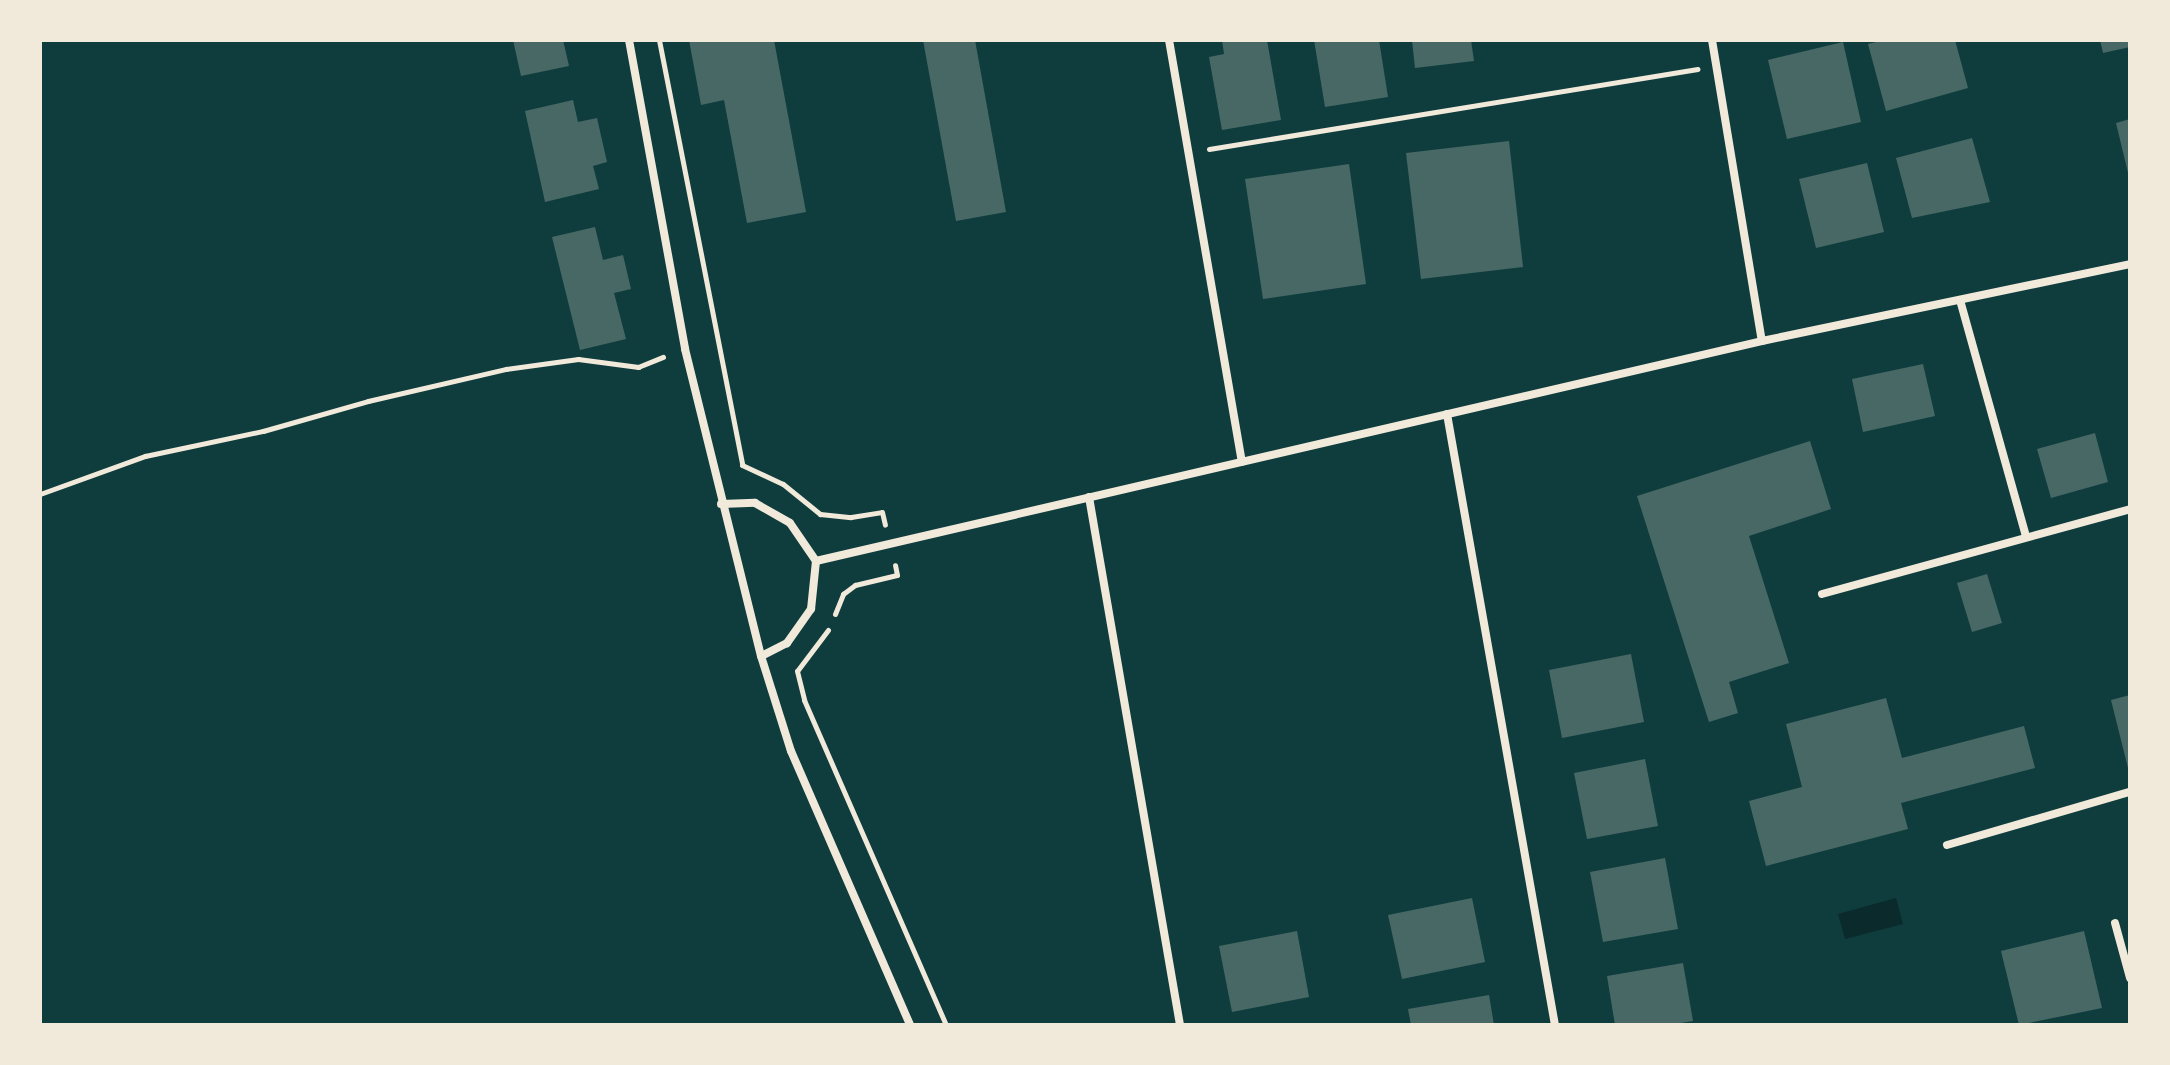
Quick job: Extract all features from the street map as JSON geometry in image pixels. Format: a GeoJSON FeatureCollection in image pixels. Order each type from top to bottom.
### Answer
{"type":"FeatureCollection","features":[{"type":"Feature","properties":{"kind":"street"},"geometry":{"type":"LineString","coordinates":[[629,40],[685,349],[761,656],[791,751],[910,1025]]}},
{"type":"Feature","properties":{"kind":"street"},"geometry":{"type":"LineString","coordinates":[[1169,40],[1242,462]]}},
{"type":"Feature","properties":{"kind":"street"},"geometry":{"type":"LineString","coordinates":[[1712,40],[1762,341]]}},
{"type":"Feature","properties":{"kind":"street"},"geometry":{"type":"LineString","coordinates":[[816,561],[1762,341],[2130,264]]}},
{"type":"Feature","properties":{"kind":"street"},"geometry":{"type":"LineString","coordinates":[[1960,300],[2026,537]]}},
{"type":"Feature","properties":{"kind":"street"},"geometry":{"type":"LineString","coordinates":[[1447,414],[1555,1025]]}},
{"type":"Feature","properties":{"kind":"street"},"geometry":{"type":"LineString","coordinates":[[1089,497],[1180,1025]]}},
{"type":"Feature","properties":{"kind":"street"},"geometry":{"type":"LineString","coordinates":[[721,504],[755,503],[790,523],[816,561],[811,609],[787,643],[761,656]]}},
{"type":"Feature","properties":{"kind":"street"},"geometry":{"type":"LineString","coordinates":[[1822,594],[2130,509]]}},
{"type":"Feature","properties":{"kind":"street"},"geometry":{"type":"LineString","coordinates":[[1947,845],[2130,792]]}},
{"type":"Feature","properties":{"kind":"street"},"geometry":{"type":"LineString","coordinates":[[2115,923],[2130,978]]}},
{"type":"Feature","properties":{"kind":"path"},"geometry":{"type":"LineString","coordinates":[[1189,152],[1716,65]]}},
{"type":"Feature","properties":{"kind":"path"},"geometry":{"type":"LineString","coordinates":[[40,494],[145,456],[263,431],[368,401],[506,369],[578,359],[638,367],[685,349]]}},
{"type":"Feature","properties":{"kind":"water"},"geometry":{"type":"Polygon","coordinates":[[[1896,898],[1903,924],[1845,939],[1838,914],[1896,898]]]}},
{"type":"Feature","properties":{"kind":"building"},"geometry":{"type":"Polygon","coordinates":[[[513,40],[563,40],[569,66],[521,76],[513,40]]]}},
{"type":"Feature","properties":{"kind":"building"},"geometry":{"type":"Polygon","coordinates":[[[689,40],[774,40],[806,212],[747,223],[724,100],[701,105],[689,40]]]}},
{"type":"Feature","properties":{"kind":"building"},"geometry":{"type":"Polygon","coordinates":[[[923,40],[975,40],[1006,212],[956,221],[923,40]]]}},
{"type":"Feature","properties":{"kind":"building"},"geometry":{"type":"Polygon","coordinates":[[[1222,40],[1267,40],[1281,120],[1222,130],[1209,57],[1224,54],[1222,40]]]}},
{"type":"Feature","properties":{"kind":"building"},"geometry":{"type":"Polygon","coordinates":[[[1314,40],[1379,40],[1388,97],[1325,107],[1314,40]]]}},
{"type":"Feature","properties":{"kind":"building"},"geometry":{"type":"Polygon","coordinates":[[[1412,40],[1471,40],[1474,61],[1415,68],[1412,40]]]}},
{"type":"Feature","properties":{"kind":"building"},"geometry":{"type":"Polygon","coordinates":[[[1884,40],[1955,40],[1968,88],[1886,111],[1868,44],[1884,40]]]}},
{"type":"Feature","properties":{"kind":"building"},"geometry":{"type":"Polygon","coordinates":[[[2100,40],[2130,40],[2130,47],[2103,53],[2100,40]]]}},
{"type":"Feature","properties":{"kind":"building"},"geometry":{"type":"Polygon","coordinates":[[[1843,42],[1861,122],[1787,139],[1768,60],[1843,42]]]}},
{"type":"Feature","properties":{"kind":"building"},"geometry":{"type":"Polygon","coordinates":[[[573,100],[578,122],[597,118],[607,162],[593,166],[599,189],[545,202],[525,111],[573,100]]]}},
{"type":"Feature","properties":{"kind":"building"},"geometry":{"type":"Polygon","coordinates":[[[2130,119],[2130,176],[2129,177],[2116,123],[2130,119]]]}},
{"type":"Feature","properties":{"kind":"building"},"geometry":{"type":"Polygon","coordinates":[[[1972,138],[1990,202],[1912,218],[1896,158],[1972,138]]]}},
{"type":"Feature","properties":{"kind":"building"},"geometry":{"type":"Polygon","coordinates":[[[1509,141],[1523,267],[1421,279],[1406,153],[1509,141]]]}},
{"type":"Feature","properties":{"kind":"building"},"geometry":{"type":"Polygon","coordinates":[[[1867,163],[1884,232],[1816,248],[1799,179],[1867,163]]]}},
{"type":"Feature","properties":{"kind":"building"},"geometry":{"type":"Polygon","coordinates":[[[1349,164],[1366,284],[1263,299],[1245,179],[1349,164]]]}},
{"type":"Feature","properties":{"kind":"building"},"geometry":{"type":"Polygon","coordinates":[[[595,227],[603,260],[623,255],[631,289],[614,293],[626,339],[580,350],[552,237],[595,227]]]}},
{"type":"Feature","properties":{"kind":"building"},"geometry":{"type":"Polygon","coordinates":[[[1923,364],[1935,416],[1863,432],[1852,379],[1923,364]]]}},
{"type":"Feature","properties":{"kind":"building"},"geometry":{"type":"Polygon","coordinates":[[[2095,433],[2108,482],[2051,498],[2037,449],[2095,433]]]}},
{"type":"Feature","properties":{"kind":"building"},"geometry":{"type":"Polygon","coordinates":[[[1810,441],[1831,509],[1749,536],[1789,663],[1729,682],[1738,713],[1709,722],[1637,496],[1810,441]]]}},
{"type":"Feature","properties":{"kind":"building"},"geometry":{"type":"Polygon","coordinates":[[[1987,574],[2002,623],[1972,632],[1957,583],[1987,574]]]}},
{"type":"Feature","properties":{"kind":"building"},"geometry":{"type":"Polygon","coordinates":[[[1631,654],[1644,722],[1562,738],[1549,670],[1631,654]]]}},
{"type":"Feature","properties":{"kind":"building"},"geometry":{"type":"Polygon","coordinates":[[[2130,695],[2130,772],[2129,772],[2111,700],[2130,695]]]}},
{"type":"Feature","properties":{"kind":"building"},"geometry":{"type":"Polygon","coordinates":[[[1886,698],[1902,758],[2024,726],[2035,768],[1901,803],[1908,829],[1766,866],[1749,801],[1802,787],[1786,724],[1886,698]]]}},
{"type":"Feature","properties":{"kind":"building"},"geometry":{"type":"Polygon","coordinates":[[[1645,759],[1658,826],[1587,839],[1574,773],[1645,759]]]}},
{"type":"Feature","properties":{"kind":"building"},"geometry":{"type":"Polygon","coordinates":[[[1665,858],[1678,929],[1603,942],[1590,872],[1665,858]]]}},
{"type":"Feature","properties":{"kind":"building"},"geometry":{"type":"Polygon","coordinates":[[[1472,898],[1485,962],[1402,979],[1388,915],[1472,898]]]}},
{"type":"Feature","properties":{"kind":"building"},"geometry":{"type":"Polygon","coordinates":[[[1297,931],[1309,997],[1232,1012],[1219,946],[1297,931]]]}},
{"type":"Feature","properties":{"kind":"building"},"geometry":{"type":"Polygon","coordinates":[[[2084,931],[2102,1008],[2019,1025],[2001,951],[2084,931]]]}},
{"type":"Feature","properties":{"kind":"building"},"geometry":{"type":"Polygon","coordinates":[[[1683,963],[1693,1021],[1669,1025],[1615,1025],[1607,976],[1683,963]]]}},
{"type":"Feature","properties":{"kind":"building"},"geometry":{"type":"Polygon","coordinates":[[[1489,995],[1494,1025],[1411,1025],[1408,1009],[1489,995]]]}}]}
